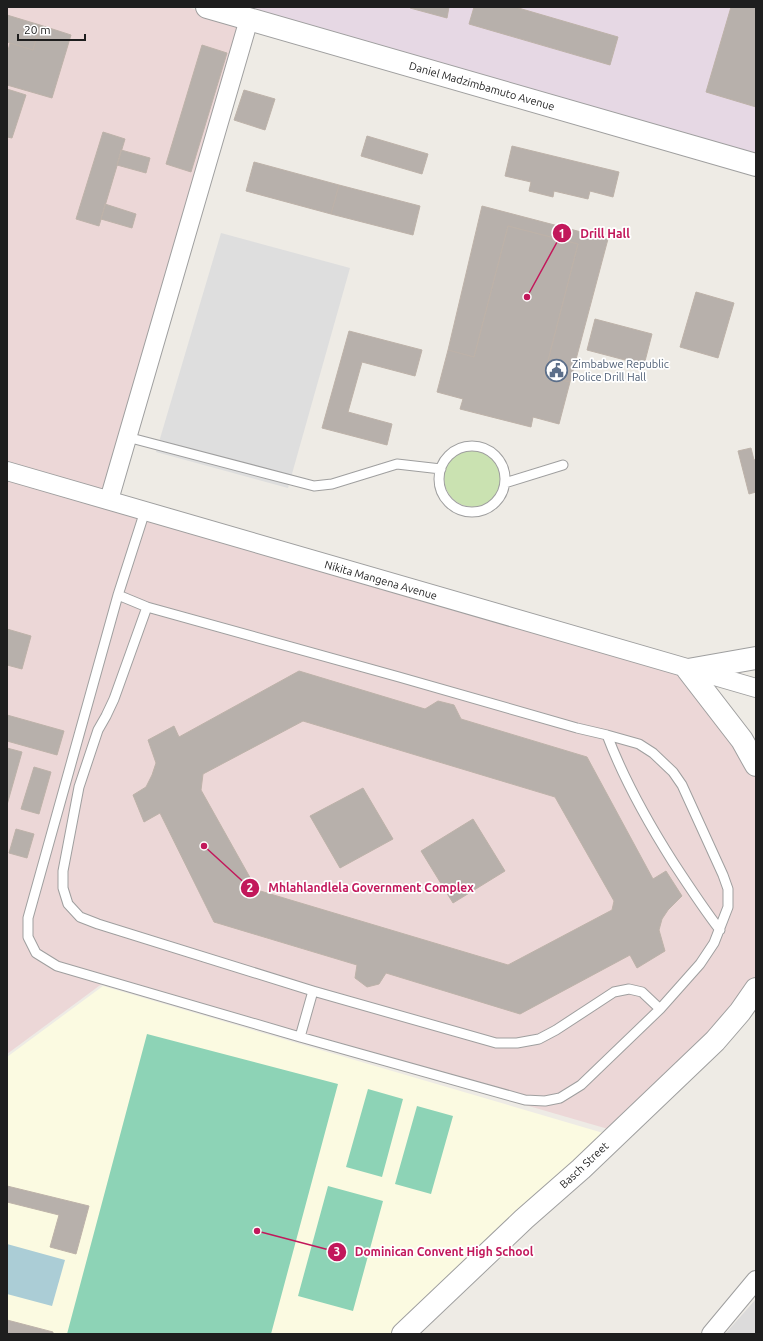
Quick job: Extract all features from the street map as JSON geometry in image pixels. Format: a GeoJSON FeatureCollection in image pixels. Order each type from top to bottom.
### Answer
{"type":"FeatureCollection","features":[{"type":"Feature","properties":{"kind":"street","name":"Daniel Madzimbamuto Avenue"},"geometry":{"type":"LineString","coordinates":[[207,7],[756,165]]}},
{"type":"Feature","properties":{"kind":"street"},"geometry":{"type":"LineString","coordinates":[[109,500],[249,19]]}},
{"type":"Feature","properties":{"kind":"street","name":"Nikita Mangena Avenue"},"geometry":{"type":"LineString","coordinates":[[7,471],[688,670],[756,688]]}},
{"type":"Feature","properties":{"kind":"street"},"geometry":{"type":"LineString","coordinates":[[756,658],[688,670],[742,740],[756,765]]}},
{"type":"Feature","properties":{"kind":"street","name":"Basch Street"},"geometry":{"type":"LineString","coordinates":[[403,1334],[524,1219],[581,1169],[715,1041],[740,1012],[756,989]]}},
{"type":"Feature","properties":{"kind":"street"},"geometry":{"type":"LineString","coordinates":[[711,1334],[756,1280]]}},
{"type":"Feature","properties":{"kind":"lane"},"geometry":{"type":"LineString","coordinates":[[127,437],[314,486],[332,484],[397,464],[441,469]]}},
{"type":"Feature","properties":{"kind":"lane"},"geometry":{"type":"LineString","coordinates":[[464,446],[475,446],[486,448],[501,462],[505,473],[505,483],[502,494],[491,506],[476,511],[465,511],[455,507],[447,500],[439,479],[441,469],[446,459],[454,451],[464,446]]}},
{"type":"Feature","properties":{"kind":"lane"},"geometry":{"type":"LineString","coordinates":[[505,483],[563,465]]}},
{"type":"Feature","properties":{"kind":"lane"},"geometry":{"type":"LineString","coordinates":[[118,595],[147,607],[577,728],[639,744],[653,753],[673,772],[682,785],[723,875],[728,889],[728,907],[714,943],[700,964],[660,1009],[581,1085],[560,1098],[545,1101],[525,1100],[300,1037],[57,966],[36,953],[28,937],[28,918],[118,595],[145,511]]}},
{"type":"Feature","properties":{"kind":"lane"},"geometry":{"type":"LineString","coordinates":[[147,607],[114,699],[98,730],[79,787],[62,871],[63,888],[68,904],[80,917],[98,924],[313,991],[496,1043],[517,1043],[539,1039],[556,1030],[614,992],[629,989],[642,992],[660,1009]]}},
{"type":"Feature","properties":{"kind":"lane"},"geometry":{"type":"LineString","coordinates":[[607,735],[639,806],[702,907],[720,930]]}},
{"type":"Feature","properties":{"kind":"lane"},"geometry":{"type":"LineString","coordinates":[[300,1037],[313,991]]}},
{"type":"Feature","properties":{"kind":"shaded area"},"geometry":{"type":"Polygon","coordinates":[[[7,7],[187,7],[243,24],[105,502],[687,674],[756,772],[756,981],[615,1131],[103,983],[7,1054],[7,7]]]}},
{"type":"Feature","properties":{"kind":"shaded area"},"geometry":{"type":"Polygon","coordinates":[[[236,7],[756,7],[756,158],[236,7]]]}},
{"type":"Feature","properties":{"kind":"shaded area"},"geometry":{"type":"Polygon","coordinates":[[[221,233],[350,268],[288,488],[156,452],[221,233]]]}},
{"type":"Feature","properties":{"kind":"shaded area"},"geometry":{"type":"Polygon","coordinates":[[[103,986],[610,1135],[398,1334],[7,1334],[7,1057],[103,986]]]}},
{"type":"Feature","properties":{"kind":"shaded area"},"geometry":{"type":"Polygon","coordinates":[[[756,1299],[756,1334],[725,1334],[756,1299]]]}},
{"type":"Feature","properties":{"kind":"green space"},"geometry":{"type":"Polygon","coordinates":[[[473,449],[484,451],[497,462],[500,467],[502,478],[500,489],[489,502],[484,505],[473,507],[462,505],[449,494],[446,489],[444,478],[446,467],[457,454],[462,451],[473,449]]]}},
{"type":"Feature","properties":{"kind":"green space"},"geometry":{"type":"Polygon","coordinates":[[[147,1034],[338,1084],[271,1334],[67,1334],[147,1034]]]}},
{"type":"Feature","properties":{"kind":"green space"},"geometry":{"type":"Polygon","coordinates":[[[368,1089],[403,1099],[382,1177],[346,1167],[368,1089]]]}},
{"type":"Feature","properties":{"kind":"green space"},"geometry":{"type":"Polygon","coordinates":[[[417,1106],[453,1116],[431,1194],[395,1184],[417,1106]]]}},
{"type":"Feature","properties":{"kind":"green space"},"geometry":{"type":"Polygon","coordinates":[[[328,1186],[383,1201],[353,1311],[298,1296],[328,1186]]]}},
{"type":"Feature","properties":{"kind":"water"},"geometry":{"type":"Polygon","coordinates":[[[7,1244],[65,1260],[52,1306],[7,1294],[7,1244]]]}},
{"type":"Feature","properties":{"kind":"building"},"geometry":{"type":"Polygon","coordinates":[[[410,7],[449,7],[447,18],[410,7]]]}},
{"type":"Feature","properties":{"kind":"building"},"geometry":{"type":"Polygon","coordinates":[[[474,7],[515,7],[618,37],[610,65],[469,24],[474,7]]]}},
{"type":"Feature","properties":{"kind":"building"},"geometry":{"type":"Polygon","coordinates":[[[731,7],[756,7],[756,107],[706,92],[731,7]]]}},
{"type":"Feature","properties":{"kind":"building"},"geometry":{"type":"Polygon","coordinates":[[[7,15],[40,25],[33,50],[7,42],[7,15]]]}},
{"type":"Feature","properties":{"kind":"building"},"geometry":{"type":"Polygon","coordinates":[[[40,25],[71,35],[52,98],[7,85],[7,54],[10,43],[33,50],[40,25]]]}},
{"type":"Feature","properties":{"kind":"building"},"geometry":{"type":"Polygon","coordinates":[[[202,45],[227,53],[191,172],[166,164],[202,45]]]}},
{"type":"Feature","properties":{"kind":"building"},"geometry":{"type":"Polygon","coordinates":[[[7,89],[26,95],[12,138],[7,137],[7,89]]]}},
{"type":"Feature","properties":{"kind":"building"},"geometry":{"type":"Polygon","coordinates":[[[244,90],[275,99],[265,130],[234,120],[244,90]]]}},
{"type":"Feature","properties":{"kind":"building"},"geometry":{"type":"Polygon","coordinates":[[[103,132],[125,139],[99,226],[76,219],[103,132]]]}},
{"type":"Feature","properties":{"kind":"building"},"geometry":{"type":"Polygon","coordinates":[[[367,136],[428,154],[422,174],[361,156],[367,136]]]}},
{"type":"Feature","properties":{"kind":"building"},"geometry":{"type":"Polygon","coordinates":[[[512,146],[619,172],[613,197],[590,191],[588,199],[554,191],[553,197],[529,191],[531,182],[505,176],[512,146]]]}},
{"type":"Feature","properties":{"kind":"building"},"geometry":{"type":"Polygon","coordinates":[[[121,150],[150,158],[146,173],[117,165],[121,150]]]}},
{"type":"Feature","properties":{"kind":"building"},"geometry":{"type":"Polygon","coordinates":[[[254,162],[339,185],[331,214],[246,191],[254,162]]]}},
{"type":"Feature","properties":{"kind":"building"},"geometry":{"type":"Polygon","coordinates":[[[339,185],[420,206],[413,235],[331,214],[339,185]]]}},
{"type":"Feature","properties":{"kind":"building"},"geometry":{"type":"Polygon","coordinates":[[[105,204],[136,214],[132,228],[101,219],[105,204]]]}},
{"type":"Feature","properties":{"kind":"building"},"geometry":{"type":"Polygon","coordinates":[[[482,206],[608,239],[570,382],[544,376],[578,244],[508,226],[474,357],[448,350],[482,206]]]}},
{"type":"Feature","properties":{"kind":"building"},"geometry":{"type":"Polygon","coordinates":[[[508,226],[578,244],[544,376],[570,382],[559,424],[533,417],[531,427],[460,409],[463,399],[437,392],[448,350],[474,357],[508,226]]]}},
{"type":"Feature","properties":{"kind":"building"},"geometry":{"type":"Polygon","coordinates":[[[696,292],[734,303],[718,358],[680,347],[696,292]]]}},
{"type":"Feature","properties":{"kind":"building"},"geometry":{"type":"Polygon","coordinates":[[[595,319],[652,334],[644,365],[587,350],[595,319]]]}},
{"type":"Feature","properties":{"kind":"building"},"geometry":{"type":"Polygon","coordinates":[[[349,331],[422,350],[415,376],[362,362],[348,412],[392,424],[387,445],[322,428],[349,331]]]}},
{"type":"Feature","properties":{"kind":"building"},"geometry":{"type":"Polygon","coordinates":[[[751,448],[754,460],[756,459],[756,492],[749,494],[738,451],[751,448]]]}},
{"type":"Feature","properties":{"kind":"building"},"geometry":{"type":"Polygon","coordinates":[[[7,629],[31,636],[22,669],[7,665],[7,629]]]}},
{"type":"Feature","properties":{"kind":"building"},"geometry":{"type":"Polygon","coordinates":[[[299,671],[425,709],[438,701],[454,705],[461,719],[587,757],[653,879],[666,871],[682,896],[668,910],[662,919],[659,930],[665,951],[637,968],[630,955],[520,1014],[386,973],[379,984],[367,987],[355,978],[357,965],[214,922],[160,813],[144,822],[133,795],[146,787],[156,763],[148,740],[174,726],[179,737],[299,671]],[[303,721],[203,774],[201,790],[257,890],[508,965],[612,910],[614,901],[555,797],[303,721]]]}},
{"type":"Feature","properties":{"kind":"building"},"geometry":{"type":"Polygon","coordinates":[[[7,715],[64,731],[57,755],[7,741],[7,715]]]}},
{"type":"Feature","properties":{"kind":"building"},"geometry":{"type":"Polygon","coordinates":[[[7,748],[22,752],[7,805],[7,748]]]}},
{"type":"Feature","properties":{"kind":"building"},"geometry":{"type":"Polygon","coordinates":[[[34,767],[51,772],[39,814],[21,809],[34,767]]]}},
{"type":"Feature","properties":{"kind":"building"},"geometry":{"type":"Polygon","coordinates":[[[363,788],[393,839],[340,868],[310,816],[363,788]]]}},
{"type":"Feature","properties":{"kind":"building"},"geometry":{"type":"Polygon","coordinates":[[[473,819],[505,871],[453,903],[421,851],[473,819]]]}},
{"type":"Feature","properties":{"kind":"building"},"geometry":{"type":"Polygon","coordinates":[[[16,829],[34,834],[27,858],[9,853],[16,829]]]}},
{"type":"Feature","properties":{"kind":"building"},"geometry":{"type":"Polygon","coordinates":[[[7,1186],[89,1206],[76,1254],[50,1247],[59,1215],[7,1202],[7,1186]]]}},
{"type":"Feature","properties":{"kind":"building"},"geometry":{"type":"Polygon","coordinates":[[[7,1320],[53,1332],[53,1334],[7,1334],[7,1320]]]}},
{"type":"Feature","properties":{"kind":"place","name":"Drill Hall"},"geometry":{"type":"Point","coordinates":[527,297]}},
{"type":"Feature","properties":{"kind":"place","name":"Zimbabwe Republic Police Drill Hall"},"geometry":{"type":"Point","coordinates":[556,370]}},
{"type":"Feature","properties":{"kind":"place","name":"Mhlahlandlela Government Complex"},"geometry":{"type":"Point","coordinates":[204,846]}},
{"type":"Feature","properties":{"kind":"place","name":"Dominican Convent High School"},"geometry":{"type":"Point","coordinates":[257,1231]}}]}
